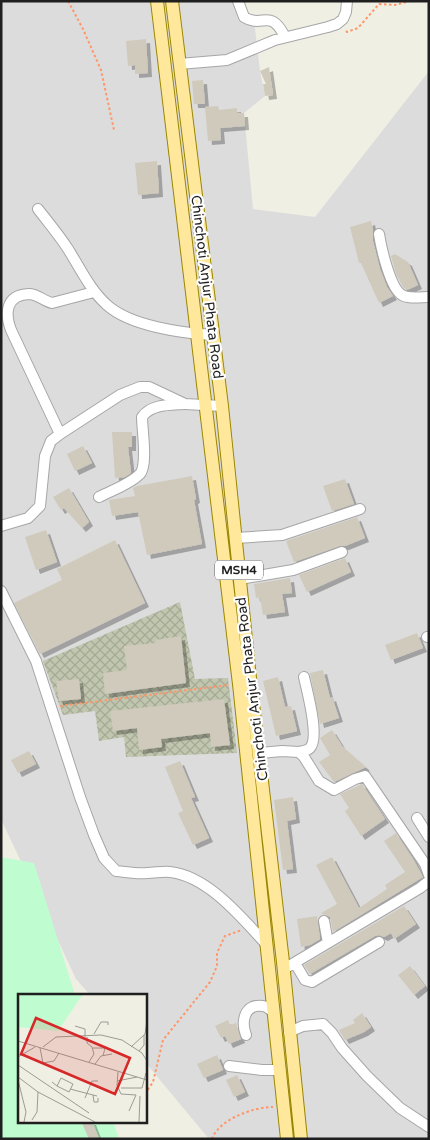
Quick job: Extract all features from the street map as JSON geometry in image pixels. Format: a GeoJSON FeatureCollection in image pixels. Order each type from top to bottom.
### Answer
{"type":"FeatureCollection","features":[{"type":"Feature","properties":{"kind":"main road","name":"Chinchoti Anjur Phata Road"},"geometry":{"type":"LineString","coordinates":[[157,1],[238,684],[287,1139]]}},
{"type":"Feature","properties":{"kind":"main road","name":"Chinchoti Anjur Phata Road"},"geometry":{"type":"LineString","coordinates":[[172,1],[178,64],[222,406],[301,1139]]}},
{"type":"Feature","properties":{"kind":"main road"},"geometry":{"type":"LineString","coordinates":[[270,981],[284,975]]}},
{"type":"Feature","properties":{"kind":"street"},"geometry":{"type":"LineString","coordinates":[[238,1],[244,16],[254,20],[276,22],[285,36]]}},
{"type":"Feature","properties":{"kind":"street"},"geometry":{"type":"LineString","coordinates":[[178,64],[227,60],[285,36],[337,24],[346,12],[347,1]]}},
{"type":"Feature","properties":{"kind":"street"},"geometry":{"type":"LineString","coordinates":[[38,209],[67,248],[94,292],[108,307],[128,318],[159,327],[212,335]]}},
{"type":"Feature","properties":{"kind":"street"},"geometry":{"type":"LineString","coordinates":[[379,234],[386,265],[399,293],[403,296],[429,297]]}},
{"type":"Feature","properties":{"kind":"street"},"geometry":{"type":"LineString","coordinates":[[60,434],[11,330],[7,318],[7,308],[19,297],[28,294],[52,303],[94,292]]}},
{"type":"Feature","properties":{"kind":"street"},"geometry":{"type":"LineString","coordinates":[[1,526],[28,518],[40,506],[46,456],[51,441],[60,434],[132,389],[149,387],[186,404]]}},
{"type":"Feature","properties":{"kind":"street"},"geometry":{"type":"LineString","coordinates":[[99,496],[130,481],[143,468],[142,417],[145,412],[152,408],[186,404],[222,406]]}},
{"type":"Feature","properties":{"kind":"street"},"geometry":{"type":"LineString","coordinates":[[236,538],[282,535],[360,510]]}},
{"type":"Feature","properties":{"kind":"street"},"geometry":{"type":"LineString","coordinates":[[240,579],[293,570],[342,552]]}},
{"type":"Feature","properties":{"kind":"street"},"geometry":{"type":"LineString","coordinates":[[1,591],[36,661],[80,797],[104,858],[116,871],[169,872],[189,876],[212,891],[267,945]]}},
{"type":"Feature","properties":{"kind":"street"},"geometry":{"type":"LineString","coordinates":[[260,753],[306,751],[313,743],[304,677]]}},
{"type":"Feature","properties":{"kind":"street"},"geometry":{"type":"LineString","coordinates":[[299,752],[319,781],[334,790],[365,776],[425,856],[429,875]]}},
{"type":"Feature","properties":{"kind":"street"},"geometry":{"type":"LineString","coordinates":[[418,818],[429,837]]}},
{"type":"Feature","properties":{"kind":"street"},"geometry":{"type":"LineString","coordinates":[[284,975],[295,963],[429,881]]}},
{"type":"Feature","properties":{"kind":"street"},"geometry":{"type":"LineString","coordinates":[[324,921],[328,943]]}},
{"type":"Feature","properties":{"kind":"street"},"geometry":{"type":"LineString","coordinates":[[295,963],[305,980],[312,982],[379,942]]}},
{"type":"Feature","properties":{"kind":"street"},"geometry":{"type":"LineString","coordinates":[[246,1035],[243,1021],[244,1015],[250,1009],[264,1006],[274,1012]]}},
{"type":"Feature","properties":{"kind":"street"},"geometry":{"type":"LineString","coordinates":[[289,1032],[302,1026],[323,1024],[332,1032],[342,1048],[366,1076],[400,1108],[429,1127]]}},
{"type":"Feature","properties":{"kind":"street"},"geometry":{"type":"LineString","coordinates":[[229,1066],[280,1070]]}},
{"type":"Feature","properties":{"kind":"path"},"geometry":{"type":"LineString","coordinates":[[68,1],[101,70],[114,130]]}},
{"type":"Feature","properties":{"kind":"path"},"geometry":{"type":"LineString","coordinates":[[337,24],[347,32],[358,28],[379,4],[395,5],[410,1]]}},
{"type":"Feature","properties":{"kind":"path"},"geometry":{"type":"LineString","coordinates":[[52,708],[238,684]]}},
{"type":"Feature","properties":{"kind":"path"},"geometry":{"type":"LineString","coordinates":[[146,1092],[153,1082],[163,1040],[210,982],[217,966],[217,953],[225,936],[250,927]]}},
{"type":"Feature","properties":{"kind":"path"},"geometry":{"type":"LineString","coordinates":[[212,1139],[214,1134],[223,1125],[240,1114],[254,1108],[283,1106]]}},
{"type":"Feature","properties":{"kind":"shaded area"},"geometry":{"type":"Polygon","coordinates":[[[1,1],[235,1],[254,20],[265,96],[244,113],[253,209],[315,217],[429,71],[429,1139],[209,1139],[146,1063],[146,994],[89,994],[76,979],[1,819],[1,1]]]}},
{"type":"Feature","properties":{"kind":"shaded area"},"geometry":{"type":"Polygon","coordinates":[[[180,602],[195,679],[228,678],[237,753],[126,757],[124,737],[99,741],[95,711],[63,715],[43,661],[180,602]]]}},
{"type":"Feature","properties":{"kind":"green space"},"geometry":{"type":"Polygon","coordinates":[[[1,857],[34,863],[75,994],[18,994],[18,1122],[113,1122],[119,1139],[1,1139],[1,857]]]}},
{"type":"Feature","properties":{"kind":"building"},"geometry":{"type":"Polygon","coordinates":[[[146,39],[148,73],[135,74],[135,65],[128,66],[126,41],[146,39]]]}},
{"type":"Feature","properties":{"kind":"building"},"geometry":{"type":"Polygon","coordinates":[[[269,67],[273,95],[265,96],[263,84],[266,84],[260,71],[269,67]]]}},
{"type":"Feature","properties":{"kind":"building"},"geometry":{"type":"Polygon","coordinates":[[[203,80],[205,104],[194,104],[192,81],[203,80]]]}},
{"type":"Feature","properties":{"kind":"building"},"geometry":{"type":"Polygon","coordinates":[[[218,106],[219,110],[237,108],[237,113],[244,113],[245,126],[220,128],[221,140],[208,141],[205,107],[218,106]]]}},
{"type":"Feature","properties":{"kind":"building"},"geometry":{"type":"Polygon","coordinates":[[[157,161],[159,193],[138,195],[135,163],[157,161]]]}},
{"type":"Feature","properties":{"kind":"building"},"geometry":{"type":"Polygon","coordinates":[[[371,221],[373,241],[380,269],[387,287],[393,296],[379,303],[361,263],[359,263],[350,227],[371,221]]]}},
{"type":"Feature","properties":{"kind":"building"},"geometry":{"type":"Polygon","coordinates":[[[395,254],[408,262],[418,285],[407,290],[403,287],[396,274],[391,256],[395,254]]]}},
{"type":"Feature","properties":{"kind":"building"},"geometry":{"type":"Polygon","coordinates":[[[112,432],[132,432],[132,447],[128,447],[131,473],[125,477],[115,478],[112,432]]]}},
{"type":"Feature","properties":{"kind":"building"},"geometry":{"type":"Polygon","coordinates":[[[83,446],[92,463],[75,471],[67,454],[83,446]]]}},
{"type":"Feature","properties":{"kind":"building"},"geometry":{"type":"Polygon","coordinates":[[[192,476],[196,499],[194,500],[202,544],[147,555],[138,512],[112,516],[109,500],[135,496],[133,488],[137,486],[192,476]]]}},
{"type":"Feature","properties":{"kind":"building"},"geometry":{"type":"Polygon","coordinates":[[[345,479],[354,504],[332,511],[323,486],[345,479]]]}},
{"type":"Feature","properties":{"kind":"building"},"geometry":{"type":"Polygon","coordinates":[[[69,488],[89,522],[82,528],[64,508],[61,510],[53,497],[69,488]]]}},
{"type":"Feature","properties":{"kind":"building"},"geometry":{"type":"Polygon","coordinates":[[[357,517],[365,538],[294,562],[286,541],[357,517]]]}},
{"type":"Feature","properties":{"kind":"building"},"geometry":{"type":"Polygon","coordinates":[[[46,530],[57,562],[36,570],[25,537],[46,530]]]}},
{"type":"Feature","properties":{"kind":"building"},"geometry":{"type":"Polygon","coordinates":[[[115,540],[145,603],[40,654],[14,603],[62,580],[57,569],[115,540]]]}},
{"type":"Feature","properties":{"kind":"building"},"geometry":{"type":"Polygon","coordinates":[[[345,558],[351,572],[307,592],[299,575],[345,558]]]}},
{"type":"Feature","properties":{"kind":"building"},"geometry":{"type":"Polygon","coordinates":[[[290,578],[292,593],[282,594],[285,612],[263,615],[260,597],[256,598],[254,584],[290,578]]]}},
{"type":"Feature","properties":{"kind":"building"},"geometry":{"type":"Polygon","coordinates":[[[417,633],[423,648],[391,660],[385,645],[417,633]]]}},
{"type":"Feature","properties":{"kind":"building"},"geometry":{"type":"Polygon","coordinates":[[[181,636],[186,683],[105,694],[103,673],[127,670],[124,646],[156,643],[156,640],[181,636]]]}},
{"type":"Feature","properties":{"kind":"building"},"geometry":{"type":"Polygon","coordinates":[[[323,670],[330,698],[332,697],[339,718],[320,724],[310,673],[323,670]]]}},
{"type":"Feature","properties":{"kind":"building"},"geometry":{"type":"Polygon","coordinates":[[[278,677],[285,707],[291,706],[297,731],[276,736],[263,681],[278,677]]]}},
{"type":"Feature","properties":{"kind":"building"},"geometry":{"type":"Polygon","coordinates":[[[79,679],[81,699],[59,701],[56,681],[79,679]]]}},
{"type":"Feature","properties":{"kind":"building"},"geometry":{"type":"Polygon","coordinates":[[[224,699],[230,745],[211,747],[210,733],[161,739],[162,747],[139,750],[137,728],[113,731],[110,711],[224,699]]]}},
{"type":"Feature","properties":{"kind":"building"},"geometry":{"type":"Polygon","coordinates":[[[332,730],[342,746],[366,767],[334,782],[319,762],[330,755],[320,738],[332,730]]]}},
{"type":"Feature","properties":{"kind":"building"},"geometry":{"type":"Polygon","coordinates":[[[29,751],[36,764],[18,773],[11,760],[29,751]]]}},
{"type":"Feature","properties":{"kind":"building"},"geometry":{"type":"Polygon","coordinates":[[[180,761],[195,797],[191,798],[209,838],[193,845],[178,813],[183,811],[165,767],[180,761]]]}},
{"type":"Feature","properties":{"kind":"building"},"geometry":{"type":"Polygon","coordinates":[[[362,784],[385,819],[361,836],[345,811],[349,808],[340,794],[362,784]]]}},
{"type":"Feature","properties":{"kind":"building"},"geometry":{"type":"Polygon","coordinates":[[[293,797],[296,819],[287,821],[293,869],[283,870],[274,800],[293,797]]]}},
{"type":"Feature","properties":{"kind":"building"},"geometry":{"type":"Polygon","coordinates":[[[396,833],[423,877],[333,932],[330,917],[321,913],[337,904],[316,865],[332,857],[359,908],[387,889],[385,885],[405,872],[384,841],[396,833]]]}},
{"type":"Feature","properties":{"kind":"building"},"geometry":{"type":"Polygon","coordinates":[[[404,906],[416,924],[394,939],[391,933],[384,937],[375,936],[310,974],[304,965],[404,906]]]}},
{"type":"Feature","properties":{"kind":"building"},"geometry":{"type":"Polygon","coordinates":[[[317,916],[320,939],[310,945],[301,947],[297,919],[317,916]]]}},
{"type":"Feature","properties":{"kind":"building"},"geometry":{"type":"Polygon","coordinates":[[[410,966],[425,986],[414,995],[398,975],[410,966]]]}},
{"type":"Feature","properties":{"kind":"building"},"geometry":{"type":"Polygon","coordinates":[[[362,1013],[371,1027],[345,1040],[339,1030],[355,1023],[353,1020],[362,1013]]]}},
{"type":"Feature","properties":{"kind":"building"},"geometry":{"type":"Polygon","coordinates":[[[228,1020],[230,1025],[236,1023],[241,1039],[229,1044],[225,1036],[221,1038],[215,1026],[228,1020]]]}},
{"type":"Feature","properties":{"kind":"building"},"geometry":{"type":"Polygon","coordinates":[[[217,1055],[223,1070],[204,1078],[197,1064],[217,1055]]]}},
{"type":"Feature","properties":{"kind":"building"},"geometry":{"type":"Polygon","coordinates":[[[237,1075],[245,1092],[234,1097],[226,1080],[237,1075]]]}},
{"type":"Feature","properties":{"kind":"building"},"geometry":{"type":"Polygon","coordinates":[[[81,1122],[92,1122],[99,1139],[89,1139],[81,1122]]]}}]}
